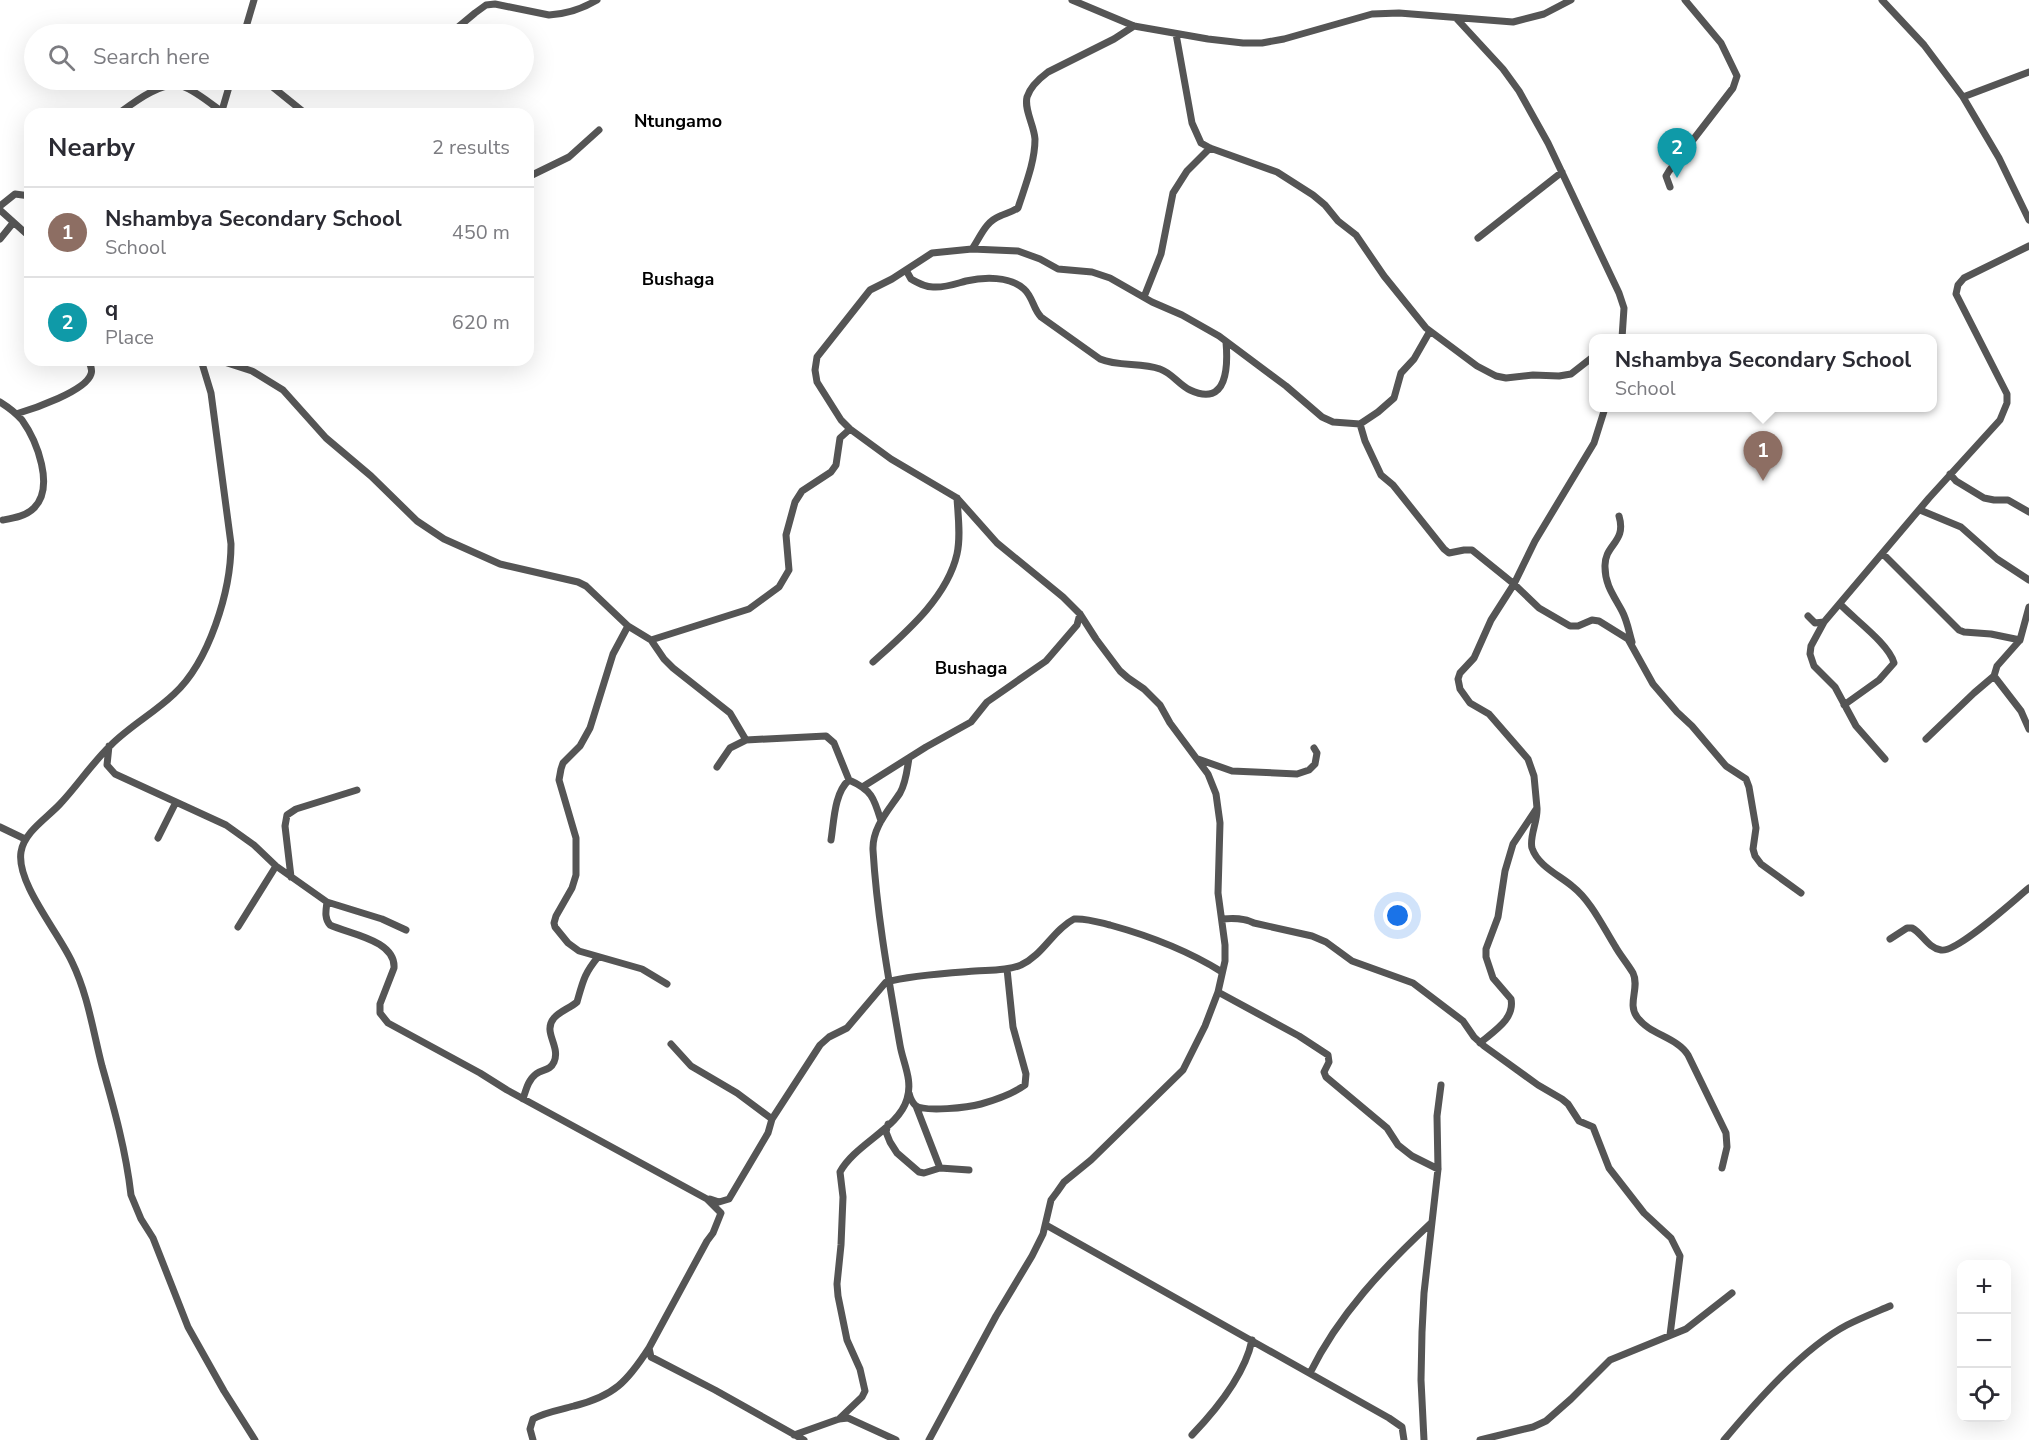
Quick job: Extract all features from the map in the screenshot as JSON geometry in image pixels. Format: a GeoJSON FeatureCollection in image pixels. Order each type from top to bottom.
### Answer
{"type":"FeatureCollection","features":[{"type":"Feature","properties":{"kind":"street"},"geometry":{"type":"LineString","coordinates":[[247,24],[254,0]]}},
{"type":"Feature","properties":{"kind":"street"},"geometry":{"type":"LineString","coordinates":[[462,24],[486,5],[495,4],[558,15],[587,6],[597,0]]}},
{"type":"Feature","properties":{"kind":"street"},"geometry":{"type":"LineString","coordinates":[[1072,0],[1087,3],[1134,26],[1208,39],[1262,43],[1372,14],[1399,13],[1520,21],[1544,14],[1571,0]]}},
{"type":"Feature","properties":{"kind":"street"},"geometry":{"type":"LineString","coordinates":[[1671,187],[1666,176],[1733,88],[1737,76],[1721,44],[1685,0]]}},
{"type":"Feature","properties":{"kind":"street"},"geometry":{"type":"LineString","coordinates":[[1882,0],[1924,45],[1963,97],[1999,158],[2029,220]]}},
{"type":"Feature","properties":{"kind":"street"},"geometry":{"type":"LineString","coordinates":[[1456,18],[1503,69],[1519,91],[1562,172],[1619,292],[1624,308],[1621,334]]}},
{"type":"Feature","properties":{"kind":"street"},"geometry":{"type":"LineString","coordinates":[[972,249],[984,228],[1000,216],[1018,208],[1034,153],[1034,130],[1027,98],[1035,84],[1048,72],[1114,39],[1134,26]]}},
{"type":"Feature","properties":{"kind":"street"},"geometry":{"type":"LineString","coordinates":[[1176,34],[1192,123],[1201,143],[1277,172],[1313,195],[1338,221],[1356,235],[1384,276],[1430,331],[1477,366],[1496,376],[1506,378],[1571,374],[1589,359]]}},
{"type":"Feature","properties":{"kind":"street"},"geometry":{"type":"LineString","coordinates":[[1963,97],[2029,72]]}},
{"type":"Feature","properties":{"kind":"street"},"geometry":{"type":"LineString","coordinates":[[127,108],[146,95],[160,90]]}},
{"type":"Feature","properties":{"kind":"street"},"geometry":{"type":"LineString","coordinates":[[189,90],[216,108]]}},
{"type":"Feature","properties":{"kind":"street"},"geometry":{"type":"LineString","coordinates":[[223,108],[228,90]]}},
{"type":"Feature","properties":{"kind":"street"},"geometry":{"type":"LineString","coordinates":[[276,90],[299,108]]}},
{"type":"Feature","properties":{"kind":"street"},"geometry":{"type":"LineString","coordinates":[[534,174],[569,157],[599,130]]}},
{"type":"Feature","properties":{"kind":"street"},"geometry":{"type":"LineString","coordinates":[[1144,297],[1161,254],[1173,193],[1187,171],[1210,148]]}},
{"type":"Feature","properties":{"kind":"street"},"geometry":{"type":"LineString","coordinates":[[1478,238],[1562,172]]}},
{"type":"Feature","properties":{"kind":"street"},"geometry":{"type":"LineString","coordinates":[[24,195],[15,194],[0,208],[24,232]]}},
{"type":"Feature","properties":{"kind":"street"},"geometry":{"type":"LineString","coordinates":[[0,238],[13,223]]}},
{"type":"Feature","properties":{"kind":"street"},"geometry":{"type":"LineString","coordinates":[[1885,759],[1856,726],[1835,687],[1814,666],[1811,659],[1811,646],[1824,622],[1950,474],[2000,420],[2007,403],[2007,394],[1956,294],[1958,285],[1964,278],[2029,246]]}},
{"type":"Feature","properties":{"kind":"street"},"geometry":{"type":"LineString","coordinates":[[929,1440],[996,1316],[1032,1256],[1046,1224],[1051,1200],[1064,1182],[1091,1160],[1183,1070],[1205,1026],[1218,992],[1226,945],[1218,893],[1220,823],[1216,794],[1208,774],[1170,723],[1160,705],[1144,689],[1120,671],[1080,614],[1064,597],[997,543],[957,498],[891,459],[841,420],[817,382],[815,370],[817,357],[870,290],[932,253],[972,249],[1018,251],[1058,268],[1101,274],[1182,315],[1226,342],[1286,386],[1322,417],[1333,422],[1360,424],[1394,398],[1401,373],[1414,359],[1430,331]]}},
{"type":"Feature","properties":{"kind":"street"},"geometry":{"type":"LineString","coordinates":[[906,270],[911,279],[932,287],[980,279],[1010,281],[1030,296],[1036,312],[1041,317],[1100,359],[1108,363],[1157,368],[1199,394],[1214,392],[1221,387],[1226,378],[1228,364],[1226,342]]}},
{"type":"Feature","properties":{"kind":"street"},"geometry":{"type":"LineString","coordinates":[[16,414],[51,403],[84,384],[91,374],[91,366]]}},
{"type":"Feature","properties":{"kind":"street"},"geometry":{"type":"LineString","coordinates":[[203,366],[211,393],[231,544],[229,578],[213,630],[195,669],[175,693],[110,746],[65,799],[25,839],[21,853],[22,872],[72,960],[85,992],[118,1121],[135,1206],[153,1238],[188,1327],[255,1440]]}},
{"type":"Feature","properties":{"kind":"street"},"geometry":{"type":"LineString","coordinates":[[237,366],[252,371],[283,390],[326,438],[371,476],[417,521],[444,539],[500,564],[578,582],[586,586],[628,626],[651,640],[673,668],[730,713],[746,740]]}},
{"type":"Feature","properties":{"kind":"street"},"geometry":{"type":"LineString","coordinates":[[0,402],[23,421],[45,475],[36,506],[29,513],[3,520]]}},
{"type":"Feature","properties":{"kind":"street"},"geometry":{"type":"LineString","coordinates":[[1604,412],[1594,443],[1535,541],[1514,584],[1491,620],[1474,658],[1458,679],[1460,689],[1470,703],[1489,714],[1528,759],[1534,776],[1538,819],[1531,845],[1534,854],[1575,888],[1595,912],[1634,975],[1636,988],[1633,1003],[1637,1017],[1658,1034],[1684,1048],[1688,1055],[1726,1133],[1727,1147],[1722,1168]]}},
{"type":"Feature","properties":{"kind":"street"},"geometry":{"type":"LineString","coordinates":[[1360,424],[1365,441],[1381,474],[1404,499],[1440,546],[1449,553],[1472,550],[1539,608],[1570,626],[1578,626],[1592,620],[1599,621],[1629,639],[1653,684],[1726,766],[1746,779],[1756,828],[1753,849],[1755,856],[1761,864],[1801,893]]}},
{"type":"Feature","properties":{"kind":"street"},"geometry":{"type":"LineString","coordinates":[[651,640],[748,609],[779,587],[789,570],[786,535],[795,502],[802,490],[831,472],[836,465],[840,438],[850,429]]}},
{"type":"Feature","properties":{"kind":"street"},"geometry":{"type":"LineString","coordinates":[[1950,474],[1956,481],[1984,498],[2008,500],[2029,512]]}},
{"type":"Feature","properties":{"kind":"street"},"geometry":{"type":"LineString","coordinates":[[873,662],[928,607],[954,566],[958,539],[957,498]]}},
{"type":"Feature","properties":{"kind":"street"},"geometry":{"type":"LineString","coordinates":[[1920,510],[1961,527],[1997,560],[2029,580]]}},
{"type":"Feature","properties":{"kind":"street"},"geometry":{"type":"LineString","coordinates":[[1619,516],[1623,526],[1621,537],[1606,557],[1605,570],[1610,592],[1625,617],[1632,645]]}},
{"type":"Feature","properties":{"kind":"street"},"geometry":{"type":"LineString","coordinates":[[1883,554],[1959,630],[2020,640]]}},
{"type":"Feature","properties":{"kind":"street"},"geometry":{"type":"LineString","coordinates":[[1840,604],[1888,651],[1894,663],[1879,680],[1844,705]]}},
{"type":"Feature","properties":{"kind":"street"},"geometry":{"type":"LineString","coordinates":[[1926,739],[1994,676],[1997,666],[2020,640],[2029,607]]}},
{"type":"Feature","properties":{"kind":"street"},"geometry":{"type":"LineString","coordinates":[[864,786],[970,722],[987,702],[1046,661],[1077,625],[1080,614]]}},
{"type":"Feature","properties":{"kind":"street"},"geometry":{"type":"LineString","coordinates":[[1808,616],[1815,623],[1824,622]]}},
{"type":"Feature","properties":{"kind":"street"},"geometry":{"type":"LineString","coordinates":[[628,626],[613,654],[590,728],[580,746],[563,763],[560,780],[576,838],[576,875],[572,888],[555,915],[554,923],[567,943],[579,951],[642,969],[667,984]]}},
{"type":"Feature","properties":{"kind":"street"},"geometry":{"type":"LineString","coordinates":[[1994,676],[2020,711],[2029,729]]}},
{"type":"Feature","properties":{"kind":"street"},"geometry":{"type":"LineString","coordinates":[[717,767],[730,748],[746,740],[826,736],[834,743],[849,780],[864,786],[875,804],[881,821]]}},
{"type":"Feature","properties":{"kind":"street"},"geometry":{"type":"LineString","coordinates":[[110,746],[107,765],[110,770],[233,830],[254,845],[276,866],[327,902],[382,919],[406,930]]}},
{"type":"Feature","properties":{"kind":"street"},"geometry":{"type":"LineString","coordinates":[[1198,759],[1232,771],[1297,774],[1309,770],[1315,764],[1317,753],[1314,748]]}},
{"type":"Feature","properties":{"kind":"street"},"geometry":{"type":"LineString","coordinates":[[909,758],[904,785],[881,821],[873,848],[878,914],[909,1093],[940,1168]]}},
{"type":"Feature","properties":{"kind":"street"},"geometry":{"type":"LineString","coordinates":[[831,840],[841,790],[849,780]]}},
{"type":"Feature","properties":{"kind":"street"},"geometry":{"type":"LineString","coordinates":[[291,877],[285,826],[288,815],[296,809],[357,790]]}},
{"type":"Feature","properties":{"kind":"street"},"geometry":{"type":"LineString","coordinates":[[158,838],[176,802]]}},
{"type":"Feature","properties":{"kind":"street"},"geometry":{"type":"LineString","coordinates":[[1480,1043],[1504,1023],[1512,1011],[1511,999],[1495,982],[1490,971],[1486,949],[1498,917],[1505,871],[1513,844],[1537,808]]}},
{"type":"Feature","properties":{"kind":"street"},"geometry":{"type":"LineString","coordinates":[[0,827],[25,839]]}},
{"type":"Feature","properties":{"kind":"street"},"geometry":{"type":"LineString","coordinates":[[238,927],[276,866]]}},
{"type":"Feature","properties":{"kind":"street"},"geometry":{"type":"LineString","coordinates":[[1890,939],[1907,928],[1912,928],[1933,946],[1941,950],[1949,949],[1970,937],[2029,888]]}},
{"type":"Feature","properties":{"kind":"street"},"geometry":{"type":"LineString","coordinates":[[327,902],[326,914],[330,926],[371,939],[382,947],[395,962],[380,1004],[380,1013],[383,1018],[707,1199],[719,1209],[721,1216],[713,1233],[633,1374],[615,1390],[601,1398],[533,1419],[530,1430],[533,1440]]}},
{"type":"Feature","properties":{"kind":"street"},"geometry":{"type":"LineString","coordinates":[[707,1199],[719,1202],[729,1199],[768,1133],[772,1119],[820,1045],[829,1037],[847,1028],[882,985],[890,981],[950,972],[1007,969],[1029,960],[1062,927],[1074,919],[1158,939],[1222,972]]}},
{"type":"Feature","properties":{"kind":"street"},"geometry":{"type":"LineString","coordinates":[[1222,919],[1248,920],[1312,936],[1326,942],[1352,961],[1413,983],[1463,1021],[1480,1043],[1538,1085],[1562,1099],[1579,1121],[1593,1127],[1605,1163],[1615,1178],[1644,1213],[1671,1238],[1677,1247],[1680,1256],[1670,1335]]}},
{"type":"Feature","properties":{"kind":"street"},"geometry":{"type":"LineString","coordinates":[[523,1098],[531,1079],[537,1073],[549,1069],[555,1060],[556,1046],[549,1030],[550,1025],[558,1014],[577,1002],[581,982],[598,957]]}},
{"type":"Feature","properties":{"kind":"street"},"geometry":{"type":"LineString","coordinates":[[916,1106],[928,1109],[981,1104],[1025,1085],[1026,1074],[1012,1020],[1007,969]]}},
{"type":"Feature","properties":{"kind":"street"},"geometry":{"type":"LineString","coordinates":[[1218,992],[1299,1036],[1328,1055],[1329,1062],[1324,1072],[1326,1077],[1387,1128],[1398,1145],[1412,1156],[1438,1169]]}},
{"type":"Feature","properties":{"kind":"street"},"geometry":{"type":"LineString","coordinates":[[671,1044],[691,1066],[760,1108],[772,1119]]}},
{"type":"Feature","properties":{"kind":"street"},"geometry":{"type":"LineString","coordinates":[[1424,1440],[1421,1380],[1422,1332],[1438,1169],[1437,1116],[1441,1085]]}},
{"type":"Feature","properties":{"kind":"street"},"geometry":{"type":"LineString","coordinates":[[839,1419],[862,1397],[865,1391],[860,1369],[847,1340],[838,1296],[843,1197],[840,1172],[852,1157],[902,1110],[909,1093]]}},
{"type":"Feature","properties":{"kind":"street"},"geometry":{"type":"LineString","coordinates":[[888,1124],[886,1132],[890,1142],[912,1168],[924,1173],[940,1168],[969,1170]]}},
{"type":"Feature","properties":{"kind":"street"},"geometry":{"type":"LineString","coordinates":[[1310,1373],[1318,1356],[1356,1301],[1391,1260],[1431,1223]]}},
{"type":"Feature","properties":{"kind":"street"},"geometry":{"type":"LineString","coordinates":[[1046,1224],[1399,1424],[1402,1427],[1404,1440]]}},
{"type":"Feature","properties":{"kind":"street"},"geometry":{"type":"LineString","coordinates":[[1480,1440],[1533,1427],[1546,1421],[1610,1360],[1686,1329],[1732,1293]]}},
{"type":"Feature","properties":{"kind":"street"},"geometry":{"type":"LineString","coordinates":[[1725,1440],[1755,1403],[1807,1354],[1846,1325],[1890,1306]]}},
{"type":"Feature","properties":{"kind":"street"},"geometry":{"type":"LineString","coordinates":[[1192,1436],[1234,1381],[1250,1351],[1252,1340]]}},
{"type":"Feature","properties":{"kind":"street"},"geometry":{"type":"LineString","coordinates":[[649,1348],[651,1357],[804,1440]]}},
{"type":"Feature","properties":{"kind":"street"},"geometry":{"type":"LineString","coordinates":[[794,1435],[848,1418],[896,1440]]}},
{"type":"Feature","properties":{"kind":"place","name":"q"},"geometry":{"type":"Point","coordinates":[1677,178]}},
{"type":"Feature","properties":{"kind":"place","name":"Nshambya Secondary School"},"geometry":{"type":"Point","coordinates":[1763,481]}},
{"type":"Feature","properties":{"kind":"district","name":"Ntungamo"},"geometry":{"type":"Point","coordinates":[678,121]}},
{"type":"Feature","properties":{"kind":"district","name":"Bushaga"},"geometry":{"type":"Point","coordinates":[678,279]}},
{"type":"Feature","properties":{"kind":"district","name":"Bushaga"},"geometry":{"type":"Point","coordinates":[971,668]}}]}
